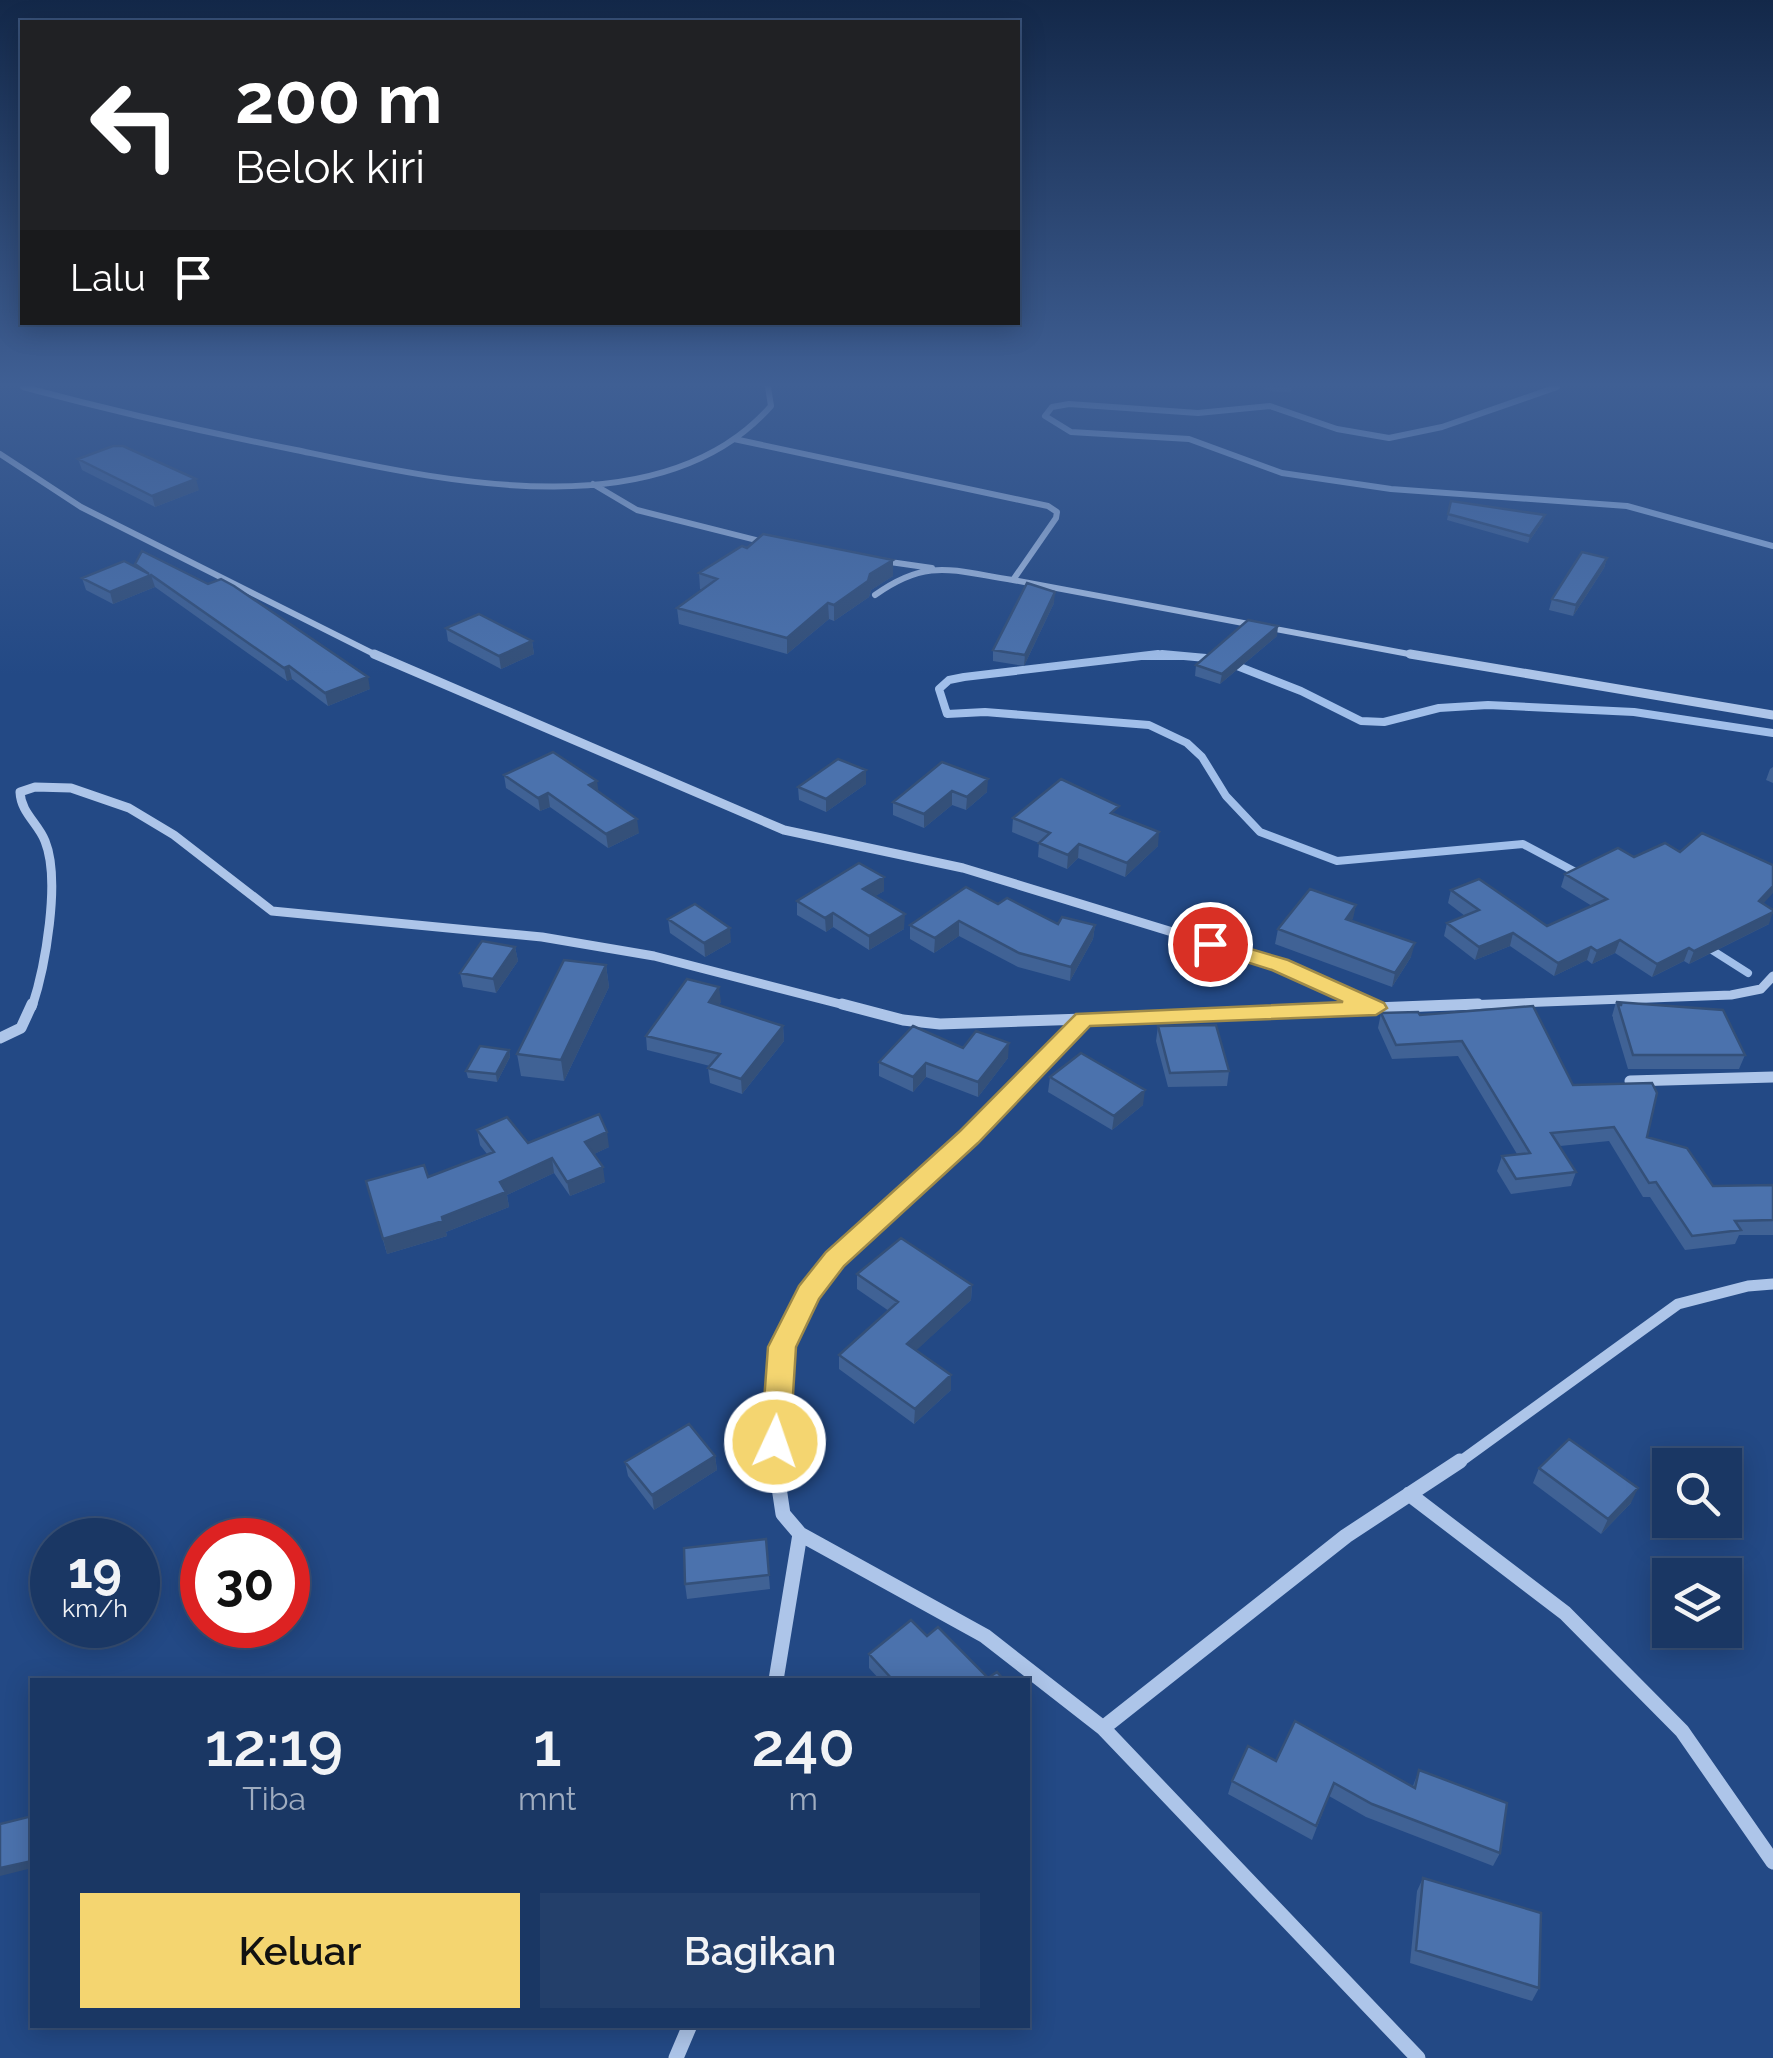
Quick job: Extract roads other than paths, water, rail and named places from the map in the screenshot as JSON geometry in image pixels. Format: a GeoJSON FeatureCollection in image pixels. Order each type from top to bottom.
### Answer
{"type":"FeatureCollection","features":[{"type":"Feature","properties":{"kind":"street"},"geometry":{"type":"LineString","coordinates":[[44,483],[81,507],[369,652],[726,808],[784,830],[963,868],[1280,965],[1376,1008]]}},
{"type":"Feature","properties":{"kind":"street"},"geometry":{"type":"LineString","coordinates":[[546,483],[598,483]]}},
{"type":"Feature","properties":{"kind":"street"},"geometry":{"type":"LineString","coordinates":[[940,483],[1048,506],[1056,512],[1056,518],[1013,580]]}},
{"type":"Feature","properties":{"kind":"street"},"geometry":{"type":"LineString","coordinates":[[593,484],[637,510],[733,537],[783,546]]}},
{"type":"Feature","properties":{"kind":"street"},"geometry":{"type":"LineString","coordinates":[[866,559],[1013,580],[1367,647],[1773,715]]}},
{"type":"Feature","properties":{"kind":"street"},"geometry":{"type":"LineString","coordinates":[[876,595],[903,575],[932,568]]}},
{"type":"Feature","properties":{"kind":"street"},"geometry":{"type":"LineString","coordinates":[[0,1038],[23,1026],[34,1003],[50,918],[47,845],[19,802],[20,792],[46,783],[100,798],[159,824],[248,897],[272,910],[542,937],[654,956],[903,1020],[940,1024],[1731,995],[1761,989],[1772,980]]}},
{"type":"Feature","properties":{"kind":"street"},"geometry":{"type":"LineString","coordinates":[[1084,1019],[969,1137],[835,1259],[809,1293],[782,1347],[774,1471],[783,1514],[800,1534],[985,1636],[1103,1728],[1418,2058]]}},
{"type":"Feature","properties":{"kind":"street"},"geometry":{"type":"LineString","coordinates":[[1630,1081],[1773,1077]]}},
{"type":"Feature","properties":{"kind":"street"},"geometry":{"type":"LineString","coordinates":[[1103,1728],[1346,1536],[1511,1428],[1678,1304],[1748,1286],[1773,1284]]}},
{"type":"Feature","properties":{"kind":"street"},"geometry":{"type":"LineString","coordinates":[[1409,1494],[1565,1613],[1670,1718],[1773,1862]]}},
{"type":"Feature","properties":{"kind":"street"},"geometry":{"type":"LineString","coordinates":[[776,1678],[800,1534]]}},
{"type":"Feature","properties":{"kind":"street"},"geometry":{"type":"LineString","coordinates":[[676,2058],[689,2028]]}},
{"type":"Feature","properties":{"kind":"waterway"},"geometry":{"type":"LineString","coordinates":[[1350,483],[1627,506],[1773,546]]}},
{"type":"Feature","properties":{"kind":"waterway"},"geometry":{"type":"LineString","coordinates":[[1158,654],[964,677],[949,680],[939,689],[947,714],[985,712],[1149,725],[1187,743],[1202,757],[1226,796],[1260,832],[1337,861],[1523,844],[1583,876]]}},
{"type":"Feature","properties":{"kind":"waterway"},"geometry":{"type":"LineString","coordinates":[[1162,654],[1217,659]]}},
{"type":"Feature","properties":{"kind":"waterway"},"geometry":{"type":"LineString","coordinates":[[1137,657],[1191,657]]}},
{"type":"Feature","properties":{"kind":"waterway"},"geometry":{"type":"LineString","coordinates":[[1232,664],[1301,691],[1361,721],[1384,722],[1439,708],[1488,705],[1634,712],[1773,733]]}},
{"type":"Feature","properties":{"kind":"waterway"},"geometry":{"type":"LineString","coordinates":[[1704,945],[1748,973]]}}]}
